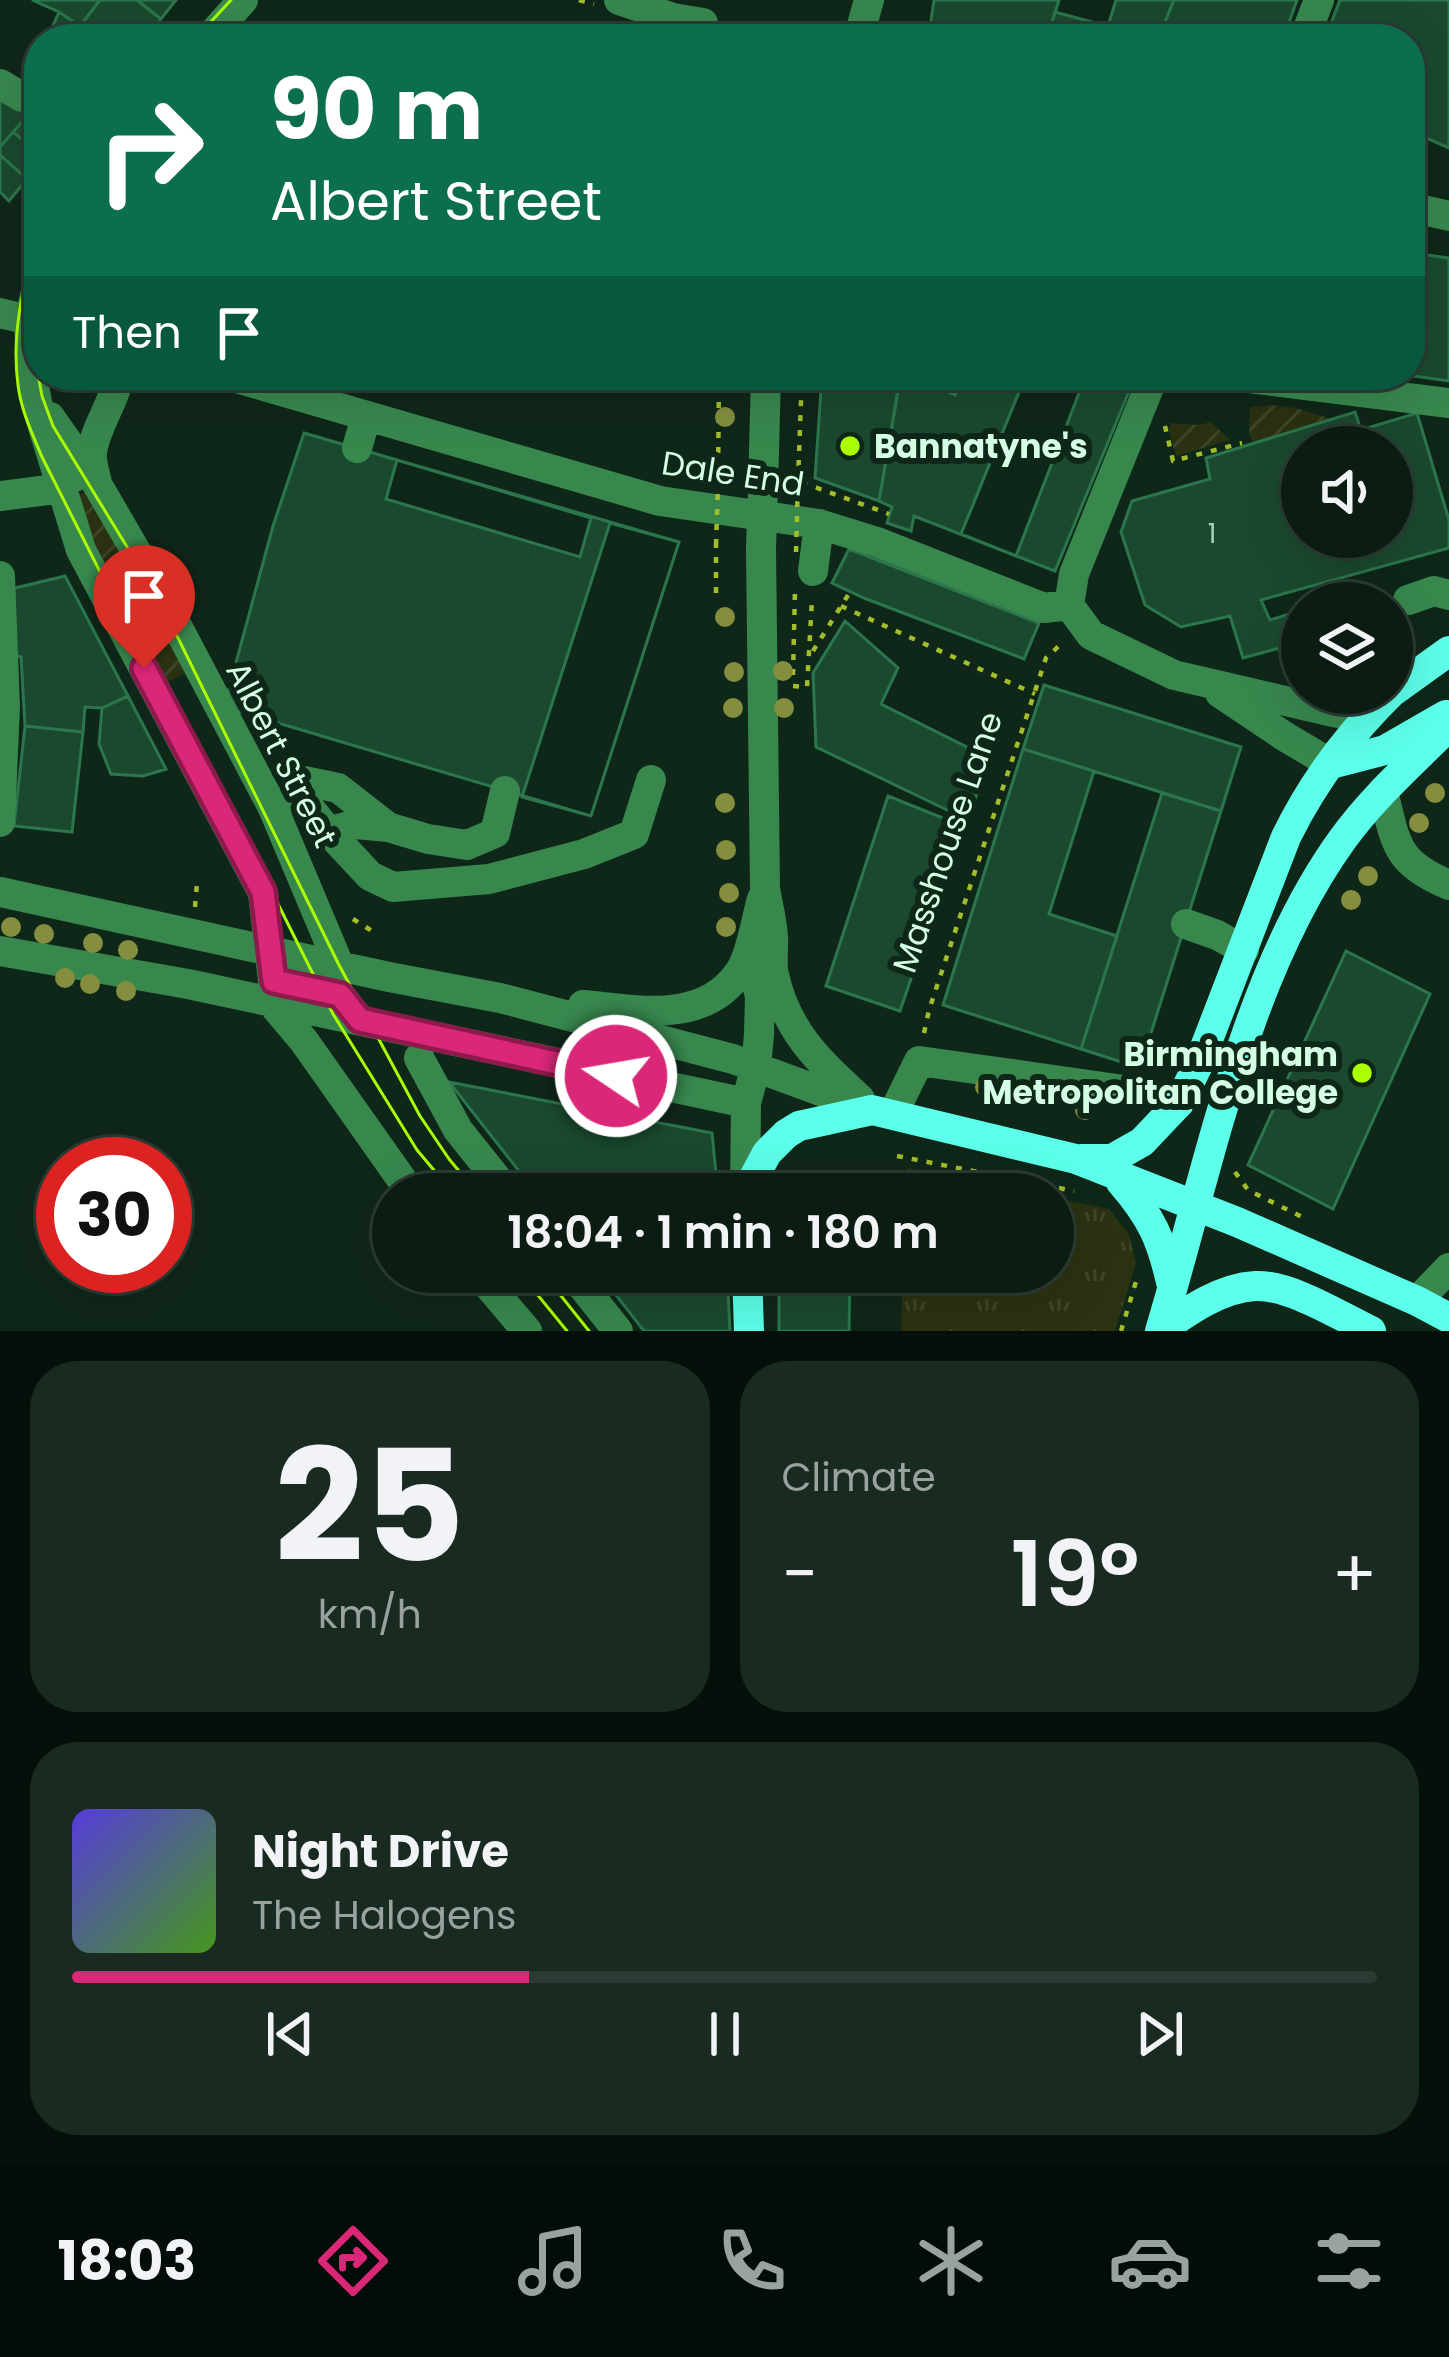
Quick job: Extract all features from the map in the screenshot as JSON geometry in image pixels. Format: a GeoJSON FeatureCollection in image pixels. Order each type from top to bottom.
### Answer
{"type":"FeatureCollection","features":[{"type":"Feature","properties":{"kind":"main road"},"geometry":{"type":"LineString","coordinates":[[1413,677],[1449,651]]}},
{"type":"Feature","properties":{"kind":"main road"},"geometry":{"type":"LineString","coordinates":[[1331,764],[1385,750],[1449,713]]}},
{"type":"Feature","properties":{"kind":"main road"},"geometry":{"type":"LineString","coordinates":[[1076,1159],[1112,1159],[1142,1142],[1179,1103],[1298,812],[1372,714]]}},
{"type":"Feature","properties":{"kind":"main road"},"geometry":{"type":"LineString","coordinates":[[1160,1331],[1252,1015],[1304,901],[1342,840],[1383,791],[1449,726]]}},
{"type":"Feature","properties":{"kind":"main road"},"geometry":{"type":"LineString","coordinates":[[756,1173],[766,1153],[799,1126],[883,1112],[1076,1159],[1418,1300],[1449,1318]]}},
{"type":"Feature","properties":{"kind":"main road"},"geometry":{"type":"LineString","coordinates":[[1118,1178],[1147,1212],[1164,1252],[1172,1288]]}},
{"type":"Feature","properties":{"kind":"main road"},"geometry":{"type":"LineString","coordinates":[[1160,1331],[1215,1297],[1256,1286],[1288,1292],[1371,1331]]}},
{"type":"Feature","properties":{"kind":"main road"},"geometry":{"type":"LineString","coordinates":[[748,1293],[749,1331]]}},
{"type":"Feature","properties":{"kind":"street"},"geometry":{"type":"LineString","coordinates":[[221,24],[243,0]]}},
{"type":"Feature","properties":{"kind":"street"},"geometry":{"type":"LineString","coordinates":[[619,0],[697,23]]}},
{"type":"Feature","properties":{"kind":"street","name":"Albert Street"},"geometry":{"type":"LineString","coordinates":[[42,390],[81,479],[156,586],[285,801],[308,991],[304,1041],[397,1173]]}},
{"type":"Feature","properties":{"kind":"street"},"geometry":{"type":"LineString","coordinates":[[0,496],[48,490],[81,479],[121,390]]}},
{"type":"Feature","properties":{"kind":"street","name":"Dale End"},"geometry":{"type":"LineString","coordinates":[[276,390],[660,501],[819,524],[921,559],[1044,608],[1076,614],[1091,635],[1176,662],[1331,764]]}},
{"type":"Feature","properties":{"kind":"street"},"geometry":{"type":"LineString","coordinates":[[745,1173],[746,1103],[756,1066],[773,937],[765,889],[761,549],[766,390]]}},
{"type":"Feature","properties":{"kind":"street"},"geometry":{"type":"LineString","coordinates":[[1076,614],[1074,574],[1148,390]]}},
{"type":"Feature","properties":{"kind":"street"},"geometry":{"type":"LineString","coordinates":[[1345,390],[1449,403]]}},
{"type":"Feature","properties":{"kind":"street"},"geometry":{"type":"LineString","coordinates":[[357,448],[366,417]]}},
{"type":"Feature","properties":{"kind":"street","name":"Albert Street"},"geometry":{"type":"LineString","coordinates":[[81,479],[81,550],[263,892],[268,950]]}},
{"type":"Feature","properties":{"kind":"street"},"geometry":{"type":"LineString","coordinates":[[802,566],[819,524]]}},
{"type":"Feature","properties":{"kind":"street"},"geometry":{"type":"LineString","coordinates":[[0,576],[0,822]]}},
{"type":"Feature","properties":{"kind":"street"},"geometry":{"type":"LineString","coordinates":[[1413,599],[1434,592],[1449,595]]}},
{"type":"Feature","properties":{"kind":"street","name":"Dale End"},"geometry":{"type":"LineString","coordinates":[[1205,682],[1281,700]]}},
{"type":"Feature","properties":{"kind":"street"},"geometry":{"type":"LineString","coordinates":[[388,827],[338,788],[304,781],[285,801],[370,876],[394,887],[490,879],[584,854],[634,834],[651,780]]}},
{"type":"Feature","properties":{"kind":"street"},"geometry":{"type":"LineString","coordinates":[[339,844],[356,824],[467,845],[495,833],[505,791]]}},
{"type":"Feature","properties":{"kind":"street"},"geometry":{"type":"LineString","coordinates":[[1383,791],[1401,855],[1449,885]]}},
{"type":"Feature","properties":{"kind":"street"},"geometry":{"type":"LineString","coordinates":[[0,892],[268,950],[308,991],[500,998],[664,1012],[698,1005],[742,970],[765,889]]}},
{"type":"Feature","properties":{"kind":"street"},"geometry":{"type":"LineString","coordinates":[[1186,924],[1244,950]]}},
{"type":"Feature","properties":{"kind":"street"},"geometry":{"type":"LineString","coordinates":[[748,950],[813,1056],[883,1112]]}},
{"type":"Feature","properties":{"kind":"street"},"geometry":{"type":"LineString","coordinates":[[0,951],[340,995],[360,1020],[430,1048],[746,1103]]}},
{"type":"Feature","properties":{"kind":"street"},"geometry":{"type":"LineString","coordinates":[[500,998],[756,1066],[883,1112]]}},
{"type":"Feature","properties":{"kind":"street"},"geometry":{"type":"LineString","coordinates":[[430,1048],[458,1130],[492,1173]]}},
{"type":"Feature","properties":{"kind":"street"},"geometry":{"type":"LineString","coordinates":[[883,1112],[919,1060],[1152,1094],[1179,1103]]}},
{"type":"Feature","properties":{"kind":"street"},"geometry":{"type":"LineString","coordinates":[[1418,1300],[1449,1268]]}},
{"type":"Feature","properties":{"kind":"street"},"geometry":{"type":"LineString","coordinates":[[494,1293],[526,1331]]}},
{"type":"Feature","properties":{"kind":"street"},"geometry":{"type":"LineString","coordinates":[[588,1293],[618,1331]]}},
{"type":"Feature","properties":{"kind":"path"},"geometry":{"type":"LineString","coordinates":[[716,593],[719,390]]}},
{"type":"Feature","properties":{"kind":"path"},"geometry":{"type":"LineString","coordinates":[[801,390],[798,481],[810,656],[807,687],[793,688],[802,566]]}},
{"type":"Feature","properties":{"kind":"path"},"geometry":{"type":"LineString","coordinates":[[1169,416],[1164,427],[1173,461],[1242,442]]}},
{"type":"Feature","properties":{"kind":"path"},"geometry":{"type":"LineString","coordinates":[[798,481],[889,514]]}},
{"type":"Feature","properties":{"kind":"path"},"geometry":{"type":"LineString","coordinates":[[810,656],[850,592]]}},
{"type":"Feature","properties":{"kind":"path"},"geometry":{"type":"LineString","coordinates":[[841,606],[1035,694]]}},
{"type":"Feature","properties":{"kind":"path","name":"Masshouse Lane"},"geometry":{"type":"LineString","coordinates":[[919,1060],[929,1010],[1046,658],[1076,614]]}},
{"type":"Feature","properties":{"kind":"path"},"geometry":{"type":"LineString","coordinates":[[897,1156],[1079,1192]]}},
{"type":"Feature","properties":{"kind":"path"},"geometry":{"type":"LineString","coordinates":[[1231,1166],[1248,1190]]}},
{"type":"Feature","properties":{"kind":"path"},"geometry":{"type":"LineString","coordinates":[[1121,1331],[1140,1268]]}},
{"type":"Feature","properties":{"kind":"green space"},"geometry":{"type":"Polygon","coordinates":[[[1250,407],[1296,408],[1332,419],[1310,426],[1281,426],[1281,435],[1254,444],[1249,434],[1250,407]]]}},
{"type":"Feature","properties":{"kind":"green space"},"geometry":{"type":"Polygon","coordinates":[[[1211,422],[1230,440],[1176,456],[1171,423],[1211,422]]]}},
{"type":"Feature","properties":{"kind":"green space"},"geometry":{"type":"Polygon","coordinates":[[[86,491],[188,671],[164,684],[72,499],[86,491]]]}},
{"type":"Feature","properties":{"kind":"green space"},"geometry":{"type":"Polygon","coordinates":[[[1074,1202],[1109,1209],[1129,1235],[1136,1263],[1115,1331],[901,1331],[902,1293],[1074,1293],[1074,1202]]]}},
{"type":"Feature","properties":{"kind":"building"},"geometry":{"type":"Polygon","coordinates":[[[32,0],[100,0],[82,24],[32,0]]]}},
{"type":"Feature","properties":{"kind":"building"},"geometry":{"type":"Polygon","coordinates":[[[100,0],[137,0],[161,19],[157,24],[82,24],[100,0]]]}},
{"type":"Feature","properties":{"kind":"building"},"geometry":{"type":"Polygon","coordinates":[[[137,0],[176,0],[161,19],[137,0]]]}},
{"type":"Feature","properties":{"kind":"building"},"geometry":{"type":"Polygon","coordinates":[[[934,0],[1059,0],[1052,24],[930,24],[934,0]]]}},
{"type":"Feature","properties":{"kind":"building"},"geometry":{"type":"Polygon","coordinates":[[[1116,0],[1174,0],[1164,24],[1109,24],[1116,0]]]}},
{"type":"Feature","properties":{"kind":"building"},"geometry":{"type":"Polygon","coordinates":[[[1174,0],[1297,0],[1288,24],[1164,24],[1174,0]]]}},
{"type":"Feature","properties":{"kind":"building"},"geometry":{"type":"Polygon","coordinates":[[[1340,0],[1449,0],[1449,148],[1425,138],[1425,24],[1331,24],[1340,0]]]}},
{"type":"Feature","properties":{"kind":"building"},"geometry":{"type":"Polygon","coordinates":[[[59,12],[77,24],[54,24],[59,12]]]}},
{"type":"Feature","properties":{"kind":"building"},"geometry":{"type":"Polygon","coordinates":[[[1055,12],[1100,24],[1051,24],[1055,12]]]}},
{"type":"Feature","properties":{"kind":"building"},"geometry":{"type":"Polygon","coordinates":[[[0,97],[24,111],[24,120],[0,147],[0,97]]]}},
{"type":"Feature","properties":{"kind":"building"},"geometry":{"type":"Polygon","coordinates":[[[24,120],[24,140],[13,132],[24,120]]]}},
{"type":"Feature","properties":{"kind":"building"},"geometry":{"type":"Polygon","coordinates":[[[13,132],[24,140],[24,176],[0,155],[0,147],[13,132]]]}},
{"type":"Feature","properties":{"kind":"building"},"geometry":{"type":"Polygon","coordinates":[[[0,155],[24,176],[24,183],[9,201],[0,192],[0,155]]]}},
{"type":"Feature","properties":{"kind":"building"},"geometry":{"type":"Polygon","coordinates":[[[1425,255],[1449,258],[1449,381],[1425,378],[1425,255]]]}},
{"type":"Feature","properties":{"kind":"building"},"geometry":{"type":"Polygon","coordinates":[[[821,390],[898,390],[879,501],[815,478],[821,390]]]}},
{"type":"Feature","properties":{"kind":"building"},"geometry":{"type":"Polygon","coordinates":[[[898,390],[944,390],[955,395],[957,390],[1130,390],[1055,571],[914,516],[911,531],[887,523],[892,507],[879,501],[898,390]]]}},
{"type":"Feature","properties":{"kind":"building"},"geometry":{"type":"Polygon","coordinates":[[[1020,390],[1080,390],[1016,556],[961,534],[1020,390]]]}},
{"type":"Feature","properties":{"kind":"building"},"geometry":{"type":"Polygon","coordinates":[[[1355,412],[1360,426],[1310,426],[1355,412]]]}},
{"type":"Feature","properties":{"kind":"building"},"geometry":{"type":"Polygon","coordinates":[[[1417,413],[1449,520],[1449,548],[1413,558],[1413,426],[1374,426],[1417,413]]]}},
{"type":"Feature","properties":{"kind":"building"},"geometry":{"type":"Polygon","coordinates":[[[304,433],[679,542],[591,816],[224,707],[273,526],[304,433]]]}},
{"type":"Feature","properties":{"kind":"building"},"geometry":{"type":"Polygon","coordinates":[[[1281,435],[1281,558],[1413,558],[1326,582],[1281,582],[1281,594],[1261,600],[1270,620],[1281,617],[1281,648],[1243,658],[1230,616],[1181,627],[1145,605],[1121,532],[1132,501],[1210,479],[1206,458],[1281,435]]]}},
{"type":"Feature","properties":{"kind":"building"},"geometry":{"type":"Polygon","coordinates":[[[397,460],[591,518],[580,557],[386,499],[397,460]]]}},
{"type":"Feature","properties":{"kind":"building"},"geometry":{"type":"Polygon","coordinates":[[[610,523],[679,542],[591,816],[522,797],[610,523]]]}},
{"type":"Feature","properties":{"kind":"building"},"geometry":{"type":"Polygon","coordinates":[[[849,549],[1039,623],[1024,659],[832,583],[849,549]]]}},
{"type":"Feature","properties":{"kind":"building"},"geometry":{"type":"Polygon","coordinates":[[[65,576],[128,696],[102,708],[85,707],[83,732],[25,726],[21,657],[13,655],[11,589],[65,576]]]}},
{"type":"Feature","properties":{"kind":"building"},"geometry":{"type":"Polygon","coordinates":[[[845,621],[898,668],[881,704],[989,758],[968,820],[816,747],[813,673],[845,621]]]}},
{"type":"Feature","properties":{"kind":"building"},"geometry":{"type":"Polygon","coordinates":[[[1044,685],[1241,747],[1221,811],[1023,749],[1044,685]]]}},
{"type":"Feature","properties":{"kind":"building"},"geometry":{"type":"Polygon","coordinates":[[[128,696],[166,769],[143,776],[111,774],[99,744],[102,708],[128,696]]]}},
{"type":"Feature","properties":{"kind":"building"},"geometry":{"type":"Polygon","coordinates":[[[25,726],[83,732],[72,832],[14,826],[25,726]]]}},
{"type":"Feature","properties":{"kind":"building"},"geometry":{"type":"Polygon","coordinates":[[[1023,749],[1094,771],[1049,914],[1117,936],[1081,1049],[943,1005],[1023,749]]]}},
{"type":"Feature","properties":{"kind":"building"},"geometry":{"type":"Polygon","coordinates":[[[1162,793],[1221,811],[1140,1068],[1081,1049],[1162,793]]]}},
{"type":"Feature","properties":{"kind":"building"},"geometry":{"type":"Polygon","coordinates":[[[888,796],[963,826],[900,1011],[826,986],[888,796]]]}},
{"type":"Feature","properties":{"kind":"building"},"geometry":{"type":"Polygon","coordinates":[[[1346,951],[1430,994],[1333,1209],[1248,1165],[1346,951]]]}},
{"type":"Feature","properties":{"kind":"building"},"geometry":{"type":"Polygon","coordinates":[[[449,1082],[712,1133],[716,1173],[520,1173],[449,1082]]]}},
{"type":"Feature","properties":{"kind":"building"},"geometry":{"type":"Polygon","coordinates":[[[614,1293],[728,1293],[730,1331],[644,1331],[614,1293]]]}},
{"type":"Feature","properties":{"kind":"building"},"geometry":{"type":"Polygon","coordinates":[[[779,1293],[850,1293],[849,1331],[779,1331],[779,1293]]]}},
{"type":"Feature","properties":{"kind":"tram line"},"geometry":{"type":"LineString","coordinates":[[209,24],[231,0]]}},
{"type":"Feature","properties":{"kind":"tram line"},"geometry":{"type":"LineString","coordinates":[[24,289],[16,350],[18,385],[42,457],[186,742],[272,892],[333,1014],[417,1150],[436,1173]]}},
{"type":"Feature","properties":{"kind":"tram line"},"geometry":{"type":"LineString","coordinates":[[41,390],[53,426],[179,640],[339,965],[420,1116],[461,1173]]}},
{"type":"Feature","properties":{"kind":"tram line"},"geometry":{"type":"LineString","coordinates":[[536,1293],[567,1331]]}},
{"type":"Feature","properties":{"kind":"tram line"},"geometry":{"type":"LineString","coordinates":[[559,1293],[589,1331]]}},
{"type":"Feature","properties":{"kind":"place","name":"Bannatyne's"},"geometry":{"type":"Point","coordinates":[850,446]}},
{"type":"Feature","properties":{"kind":"place","name":"Birmingham Metropolitan College"},"geometry":{"type":"Point","coordinates":[1362,1073]}},
{"type":"Feature","properties":{"kind":"route"},"geometry":{"type":"LineString","coordinates":[[144,668],[263,892],[274,981],[340,995],[360,1020],[616,1076]]}}]}
